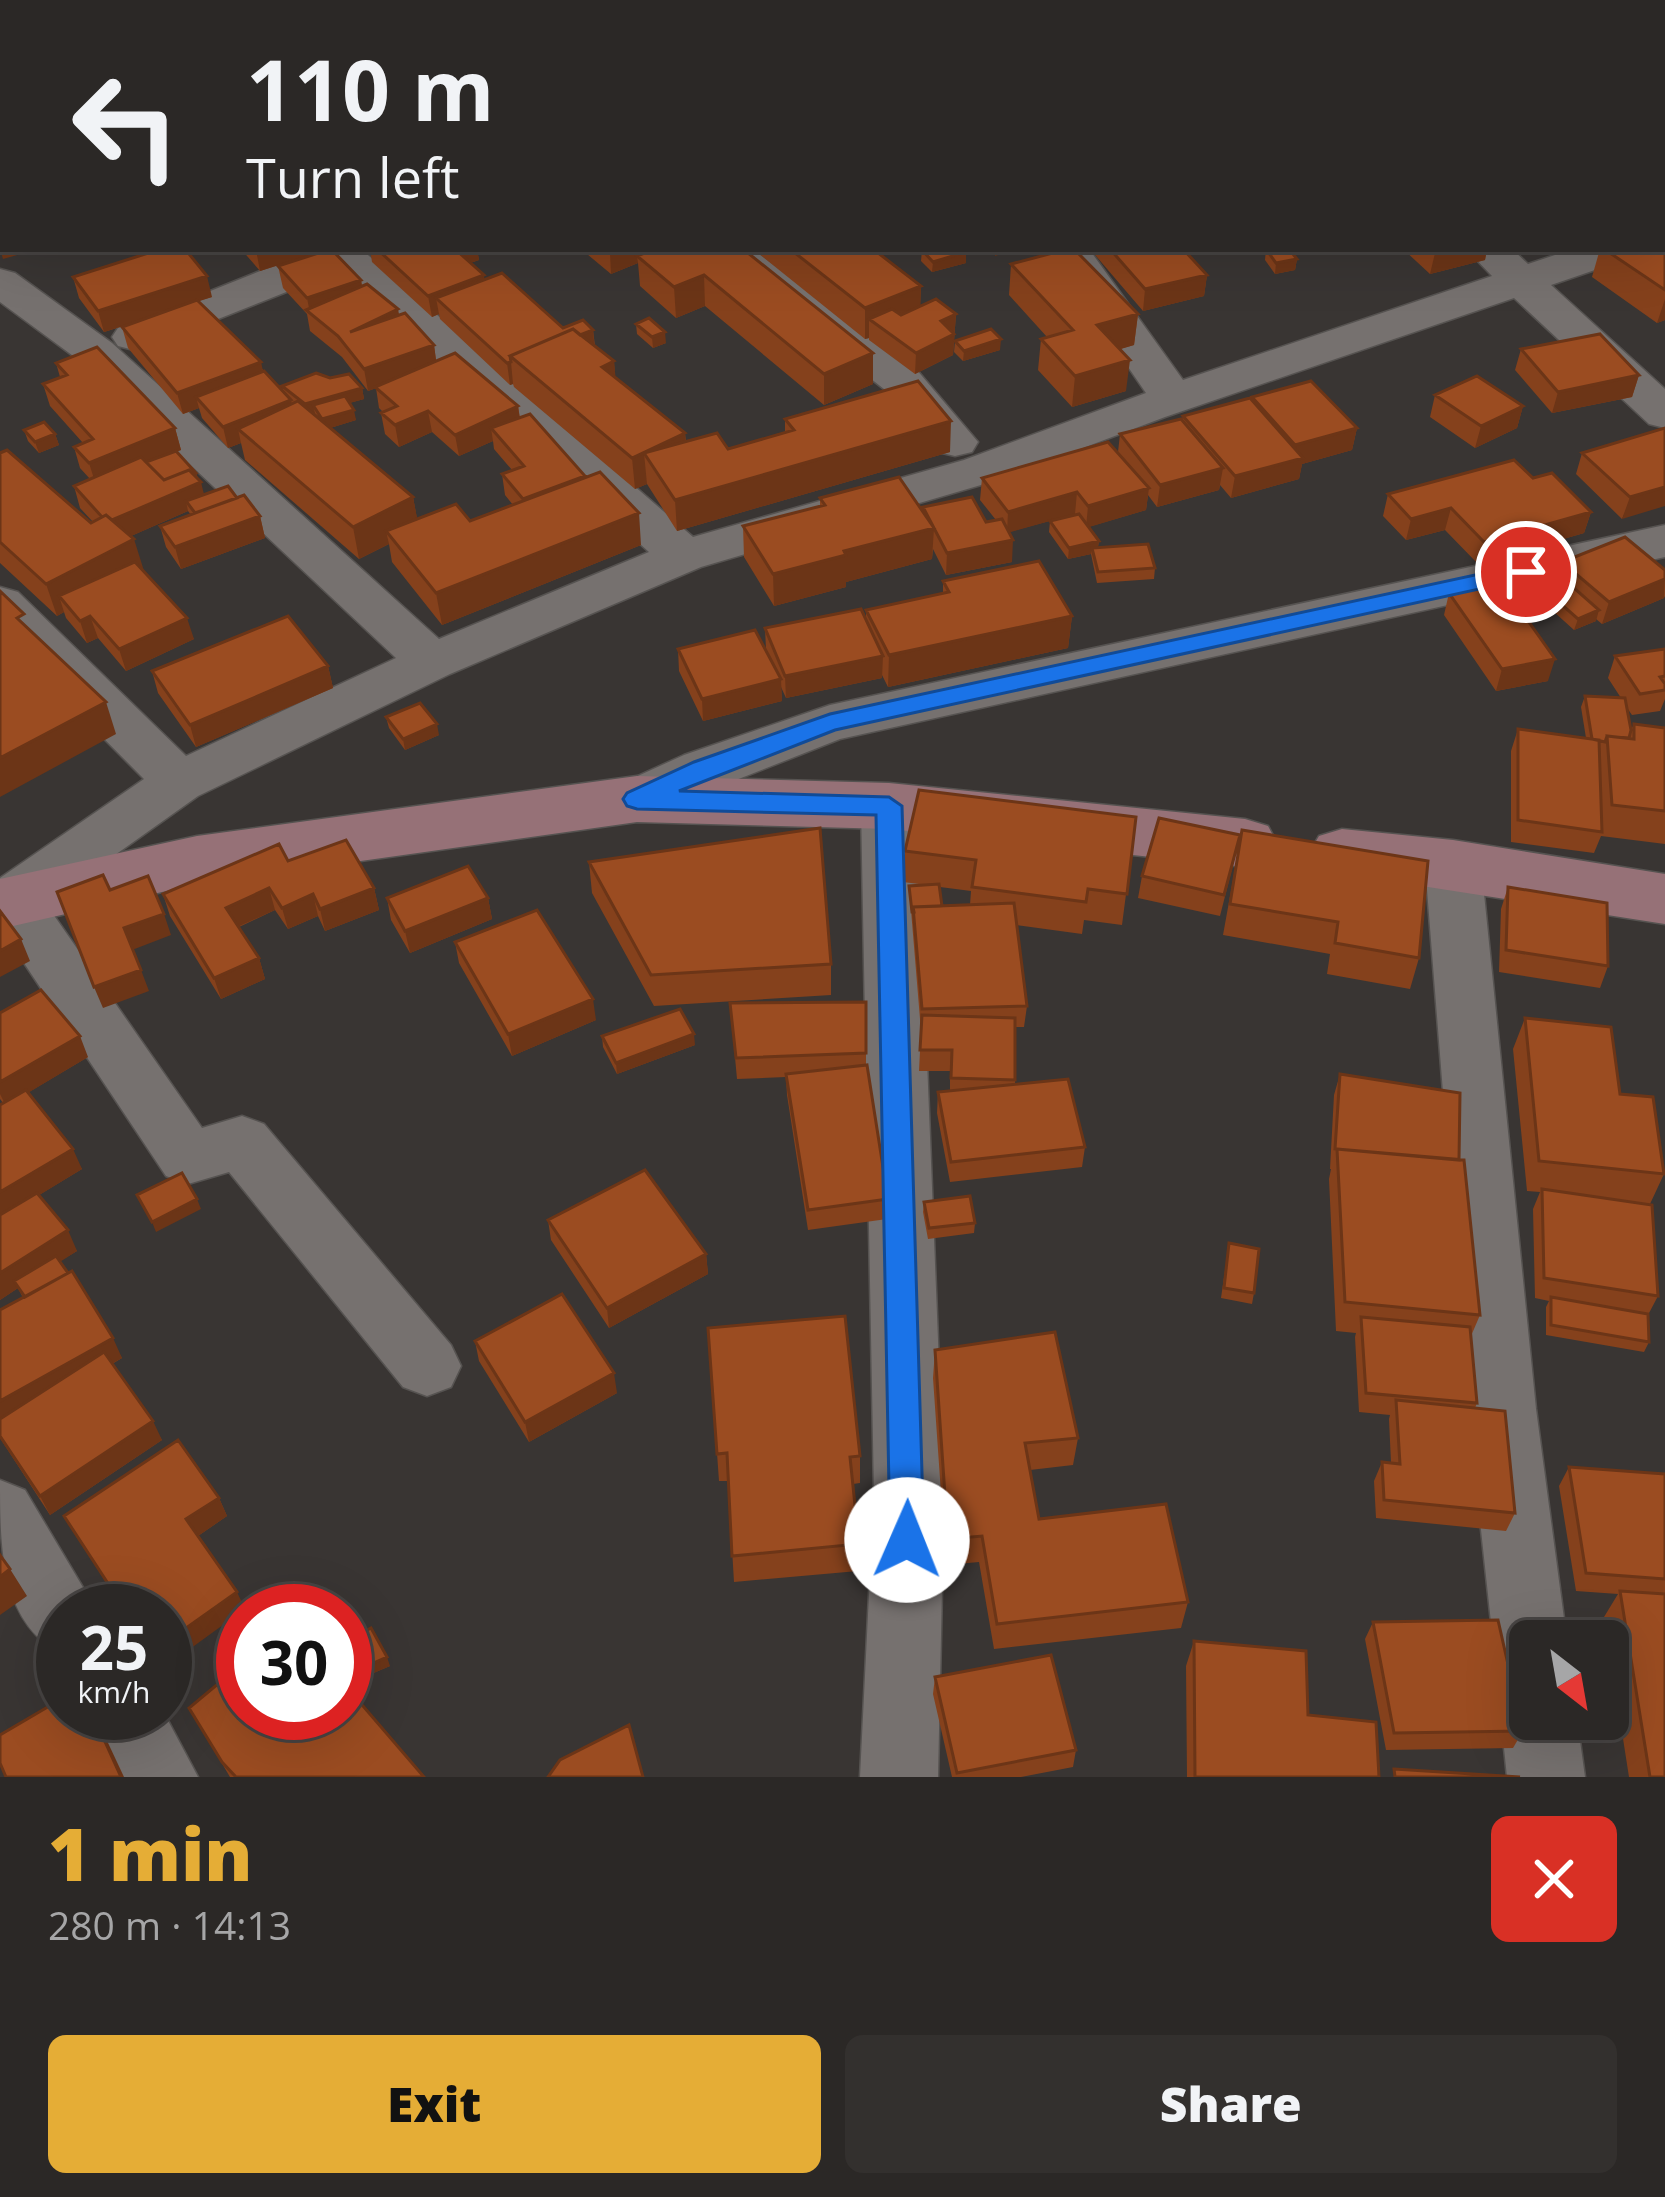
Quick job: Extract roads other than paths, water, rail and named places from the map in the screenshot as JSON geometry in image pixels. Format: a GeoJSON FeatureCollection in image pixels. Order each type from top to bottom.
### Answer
{"type":"FeatureCollection","features":[{"type":"Feature","properties":{"kind":"street"},"geometry":{"type":"LineString","coordinates":[[96,352],[339,252],[685,556]]}},
{"type":"Feature","properties":{"kind":"street"},"geometry":{"type":"LineString","coordinates":[[729,252],[900,379],[980,470]]}},
{"type":"Feature","properties":{"kind":"street"},"geometry":{"type":"LineString","coordinates":[[1070,252],[1173,399]]}},
{"type":"Feature","properties":{"kind":"street"},"geometry":{"type":"LineString","coordinates":[[6,902],[179,782],[432,662],[685,556],[980,470],[1173,399],[1503,265],[1594,252]]}},
{"type":"Feature","properties":{"kind":"street"},"geometry":{"type":"LineString","coordinates":[[1503,265],[1665,414]]}},
{"type":"Feature","properties":{"kind":"street"},"geometry":{"type":"LineString","coordinates":[[0,282],[96,352],[432,662]]}},
{"type":"Feature","properties":{"kind":"street"},"geometry":{"type":"LineString","coordinates":[[637,799],[703,769],[830,723],[1665,541]]}},
{"type":"Feature","properties":{"kind":"street"},"geometry":{"type":"LineString","coordinates":[[0,604],[179,782]]}},
{"type":"Feature","properties":{"kind":"street"},"geometry":{"type":"LineString","coordinates":[[6,902],[196,860],[637,799],[889,806],[1454,864],[1665,899]]}},
{"type":"Feature","properties":{"kind":"street"},"geometry":{"type":"LineString","coordinates":[[889,806],[909,1492],[899,1777]]}},
{"type":"Feature","properties":{"kind":"street"},"geometry":{"type":"LineString","coordinates":[[1454,864],[1502,1409],[1527,1620]]}},
{"type":"Feature","properties":{"kind":"street"},"geometry":{"type":"LineString","coordinates":[[6,902],[188,1159],[242,1142],[427,1366]]}},
{"type":"Feature","properties":{"kind":"street"},"geometry":{"type":"LineString","coordinates":[[0,1514],[42,1584]]}},
{"type":"Feature","properties":{"kind":"street"},"geometry":{"type":"LineString","coordinates":[[136,1740],[159,1777]]}},
{"type":"Feature","properties":{"kind":"street"},"geometry":{"type":"LineString","coordinates":[[1542,1740],[1546,1777]]}}]}
